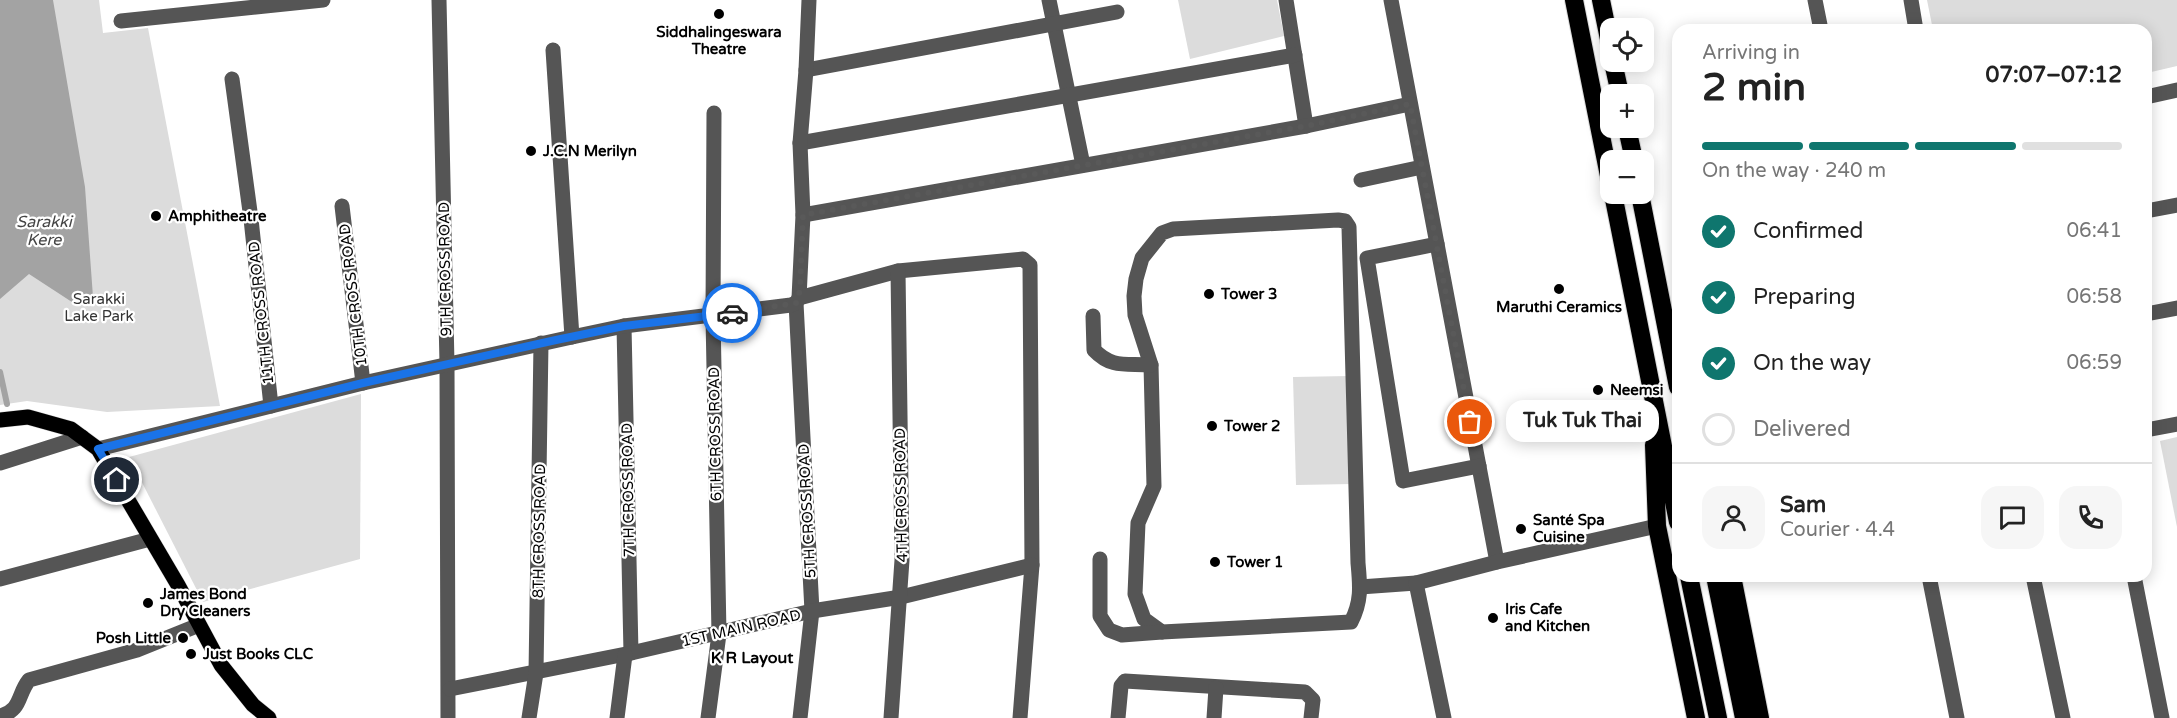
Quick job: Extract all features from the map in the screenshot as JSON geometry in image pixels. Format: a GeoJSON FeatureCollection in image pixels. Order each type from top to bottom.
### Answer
{"type":"FeatureCollection","features":[{"type":"Feature","properties":{"kind":"highway"},"geometry":{"type":"LineString","coordinates":[[1574,0],[1604,150]]}},
{"type":"Feature","properties":{"kind":"highway"},"geometry":{"type":"LineString","coordinates":[[1601,0],[1605,18]]}},
{"type":"Feature","properties":{"kind":"highway"},"geometry":{"type":"LineString","coordinates":[[1614,204],[1672,492]]}},
{"type":"Feature","properties":{"kind":"highway"},"geometry":{"type":"LineString","coordinates":[[1642,204],[1672,357]]}},
{"type":"Feature","properties":{"kind":"highway"},"geometry":{"type":"LineString","coordinates":[[1652,390],[1658,526],[1696,718]]}},
{"type":"Feature","properties":{"kind":"highway"},"geometry":{"type":"LineString","coordinates":[[1690,582],[1718,718]]}},
{"type":"Feature","properties":{"kind":"highway"},"geometry":{"type":"LineString","coordinates":[[1716,582],[1744,718]]}},
{"type":"Feature","properties":{"kind":"highway"},"geometry":{"type":"LineString","coordinates":[[1733,582],[1760,718]]}},
{"type":"Feature","properties":{"kind":"main road"},"geometry":{"type":"LineString","coordinates":[[0,420],[28,417],[71,429],[98,449],[178,585],[221,665],[253,705],[269,718]]}},
{"type":"Feature","properties":{"kind":"street"},"geometry":{"type":"LineString","coordinates":[[121,21],[323,0]]}},
{"type":"Feature","properties":{"kind":"street","name":"9TH CROSS ROAD"},"geometry":{"type":"LineString","coordinates":[[439,0],[447,364],[450,689],[448,718]]}},
{"type":"Feature","properties":{"kind":"street","name":"5TH CROSS ROAD"},"geometry":{"type":"LineString","coordinates":[[800,718],[812,611],[798,300],[803,215],[800,143],[809,0]]}},
{"type":"Feature","properties":{"kind":"street"},"geometry":{"type":"LineString","coordinates":[[1049,0],[1083,165]]}},
{"type":"Feature","properties":{"kind":"street"},"geometry":{"type":"LineString","coordinates":[[1286,0],[1306,126]]}},
{"type":"Feature","properties":{"kind":"street"},"geometry":{"type":"LineString","coordinates":[[1391,0],[1497,562]]}},
{"type":"Feature","properties":{"kind":"street"},"geometry":{"type":"LineString","coordinates":[[1815,0],[1820,24]]}},
{"type":"Feature","properties":{"kind":"street"},"geometry":{"type":"LineString","coordinates":[[1911,0],[1915,24]]}},
{"type":"Feature","properties":{"kind":"street"},"geometry":{"type":"LineString","coordinates":[[806,70],[1117,12]]}},
{"type":"Feature","properties":{"kind":"street"},"geometry":{"type":"LineString","coordinates":[[554,50],[572,337]]}},
{"type":"Feature","properties":{"kind":"street"},"geometry":{"type":"LineString","coordinates":[[800,143],[1295,55]]}},
{"type":"Feature","properties":{"kind":"street","name":"11TH CROSS ROAD"},"geometry":{"type":"LineString","coordinates":[[232,79],[252,219],[271,406]]}},
{"type":"Feature","properties":{"kind":"street"},"geometry":{"type":"LineString","coordinates":[[2152,96],[2177,90]]}},
{"type":"Feature","properties":{"kind":"street"},"geometry":{"type":"LineString","coordinates":[[803,215],[1306,126],[1410,104]]}},
{"type":"Feature","properties":{"kind":"street","name":"6TH CROSS ROAD"},"geometry":{"type":"LineString","coordinates":[[708,718],[719,633],[713,316],[714,113]]}},
{"type":"Feature","properties":{"kind":"street"},"geometry":{"type":"LineString","coordinates":[[1361,180],[1422,167]]}},
{"type":"Feature","properties":{"kind":"street"},"geometry":{"type":"LineString","coordinates":[[2152,210],[2177,205]]}},
{"type":"Feature","properties":{"kind":"street","name":"10TH CROSS ROAD"},"geometry":{"type":"LineString","coordinates":[[342,206],[363,383]]}},
{"type":"Feature","properties":{"kind":"street"},"geometry":{"type":"LineString","coordinates":[[1100,559],[1100,616],[1109,630],[1122,635],[1351,622],[1358,609],[1360,587],[1349,226],[1345,221],[1173,229],[1162,233],[1143,258],[1136,279],[1135,315],[1151,365],[1155,486],[1138,523],[1136,594],[1144,619],[1162,632]]}},
{"type":"Feature","properties":{"kind":"street"},"geometry":{"type":"LineString","coordinates":[[1437,244],[1367,258],[1403,481],[1479,466]]}},
{"type":"Feature","properties":{"kind":"street"},"geometry":{"type":"LineString","coordinates":[[98,449],[363,383],[541,343],[624,326],[791,305],[798,300],[898,271],[1023,259],[1030,265],[1032,565],[1020,718]]}},
{"type":"Feature","properties":{"kind":"street","name":"4TH CROSS ROAD"},"geometry":{"type":"LineString","coordinates":[[891,718],[901,597],[898,271]]}},
{"type":"Feature","properties":{"kind":"street"},"geometry":{"type":"LineString","coordinates":[[2152,313],[2177,308]]}},
{"type":"Feature","properties":{"kind":"street"},"geometry":{"type":"LineString","coordinates":[[1093,316],[1094,350],[1102,358],[1114,364],[1151,365]]}},
{"type":"Feature","properties":{"kind":"street","name":"7TH CROSS ROAD"},"geometry":{"type":"LineString","coordinates":[[617,718],[628,654],[624,326]]}},
{"type":"Feature","properties":{"kind":"street","name":"8TH CROSS ROAD"},"geometry":{"type":"LineString","coordinates":[[530,718],[537,673],[541,343]]}},
{"type":"Feature","properties":{"kind":"street"},"geometry":{"type":"LineString","coordinates":[[2152,429],[2177,424]]}},
{"type":"Feature","properties":{"kind":"street"},"geometry":{"type":"LineString","coordinates":[[0,463],[82,437]]}},
{"type":"Feature","properties":{"kind":"street"},"geometry":{"type":"LineString","coordinates":[[1360,587],[1416,583],[1497,562],[1658,526]]}},
{"type":"Feature","properties":{"kind":"street"},"geometry":{"type":"LineString","coordinates":[[0,579],[150,538]]}},
{"type":"Feature","properties":{"kind":"street","name":"1ST MAIN ROAD"},"geometry":{"type":"LineString","coordinates":[[450,689],[628,654],[812,611],[901,597],[1032,565]]}},
{"type":"Feature","properties":{"kind":"street"},"geometry":{"type":"LineString","coordinates":[[1930,582],[1957,718]]}},
{"type":"Feature","properties":{"kind":"street"},"geometry":{"type":"LineString","coordinates":[[2034,582],[2062,718]]}},
{"type":"Feature","properties":{"kind":"street"},"geometry":{"type":"LineString","coordinates":[[2135,582],[2162,718]]}},
{"type":"Feature","properties":{"kind":"street"},"geometry":{"type":"LineString","coordinates":[[1416,583],[1444,718]]}},
{"type":"Feature","properties":{"kind":"street"},"geometry":{"type":"LineString","coordinates":[[0,716],[15,710],[24,687],[30,680],[137,650],[199,625]]}},
{"type":"Feature","properties":{"kind":"street"},"geometry":{"type":"LineString","coordinates":[[1118,718],[1121,686],[1125,681],[1305,692],[1313,700],[1311,718]]}},
{"type":"Feature","properties":{"kind":"street"},"geometry":{"type":"LineString","coordinates":[[1214,718],[1216,688]]}},
{"type":"Feature","properties":{"kind":"green space","name":"Sarakki Lake Park"},"geometry":{"type":"Polygon","coordinates":[[[0,0],[99,0],[103,33],[148,28],[220,406],[107,412],[27,401],[0,405],[0,0]]]}},
{"type":"Feature","properties":{"kind":"green space"},"geometry":{"type":"Polygon","coordinates":[[[1178,0],[1277,0],[1284,36],[1190,59],[1178,0]]]}},
{"type":"Feature","properties":{"kind":"green space"},"geometry":{"type":"Polygon","coordinates":[[[1927,0],[2177,0],[2177,66],[2152,72],[2152,24],[1932,24],[1927,0]]]}},
{"type":"Feature","properties":{"kind":"green space"},"geometry":{"type":"Polygon","coordinates":[[[1349,376],[1352,484],[1296,485],[1293,377],[1349,376]]]}},
{"type":"Feature","properties":{"kind":"green space"},"geometry":{"type":"Polygon","coordinates":[[[361,394],[360,559],[203,602],[129,457],[361,394]]]}},
{"type":"Feature","properties":{"kind":"green space"},"geometry":{"type":"Polygon","coordinates":[[[2177,437],[2177,527],[2160,441],[2177,437]]]}},
{"type":"Feature","properties":{"kind":"water","name":"Sarakki Kere"},"geometry":{"type":"Polygon","coordinates":[[[0,0],[53,0],[85,187],[93,297],[75,304],[29,274],[0,299],[0,0]]]}},
{"type":"Feature","properties":{"kind":"waterway"},"geometry":{"type":"LineString","coordinates":[[0,372],[7,404]]}},
{"type":"Feature","properties":{"kind":"way so far"},"geometry":{"type":"LineString","coordinates":[[732,313],[796,303],[800,290],[803,215],[1306,126],[1410,104],[1470,422]]}},
{"type":"Feature","properties":{"kind":"place","name":"Siddhalingeswara Theatre"},"geometry":{"type":"Point","coordinates":[719,14]}},
{"type":"Feature","properties":{"kind":"place","name":"J.C.N Merilyn"},"geometry":{"type":"Point","coordinates":[531,151]}},
{"type":"Feature","properties":{"kind":"place","name":"Amphitheatre"},"geometry":{"type":"Point","coordinates":[156,216]}},
{"type":"Feature","properties":{"kind":"place","name":"Maruthi Ceramics"},"geometry":{"type":"Point","coordinates":[1559,289]}},
{"type":"Feature","properties":{"kind":"place","name":"Tower 3"},"geometry":{"type":"Point","coordinates":[1209,294]}},
{"type":"Feature","properties":{"kind":"place","name":"Neemsi"},"geometry":{"type":"Point","coordinates":[1598,390]}},
{"type":"Feature","properties":{"kind":"place","name":"Tuk Tuk Thai"},"geometry":{"type":"Point","coordinates":[1470,422]}},
{"type":"Feature","properties":{"kind":"place","name":"Tower 2"},"geometry":{"type":"Point","coordinates":[1212,426]}},
{"type":"Feature","properties":{"kind":"place","name":"Santé Spa Cuisine"},"geometry":{"type":"Point","coordinates":[1521,529]}},
{"type":"Feature","properties":{"kind":"place","name":"Tower 1"},"geometry":{"type":"Point","coordinates":[1215,562]}},
{"type":"Feature","properties":{"kind":"place","name":"James Bond Dry Cleaners"},"geometry":{"type":"Point","coordinates":[148,603]}},
{"type":"Feature","properties":{"kind":"place","name":"Iris Cafe and Kitchen"},"geometry":{"type":"Point","coordinates":[1493,618]}},
{"type":"Feature","properties":{"kind":"place","name":"Posh Little"},"geometry":{"type":"Point","coordinates":[183,638]}},
{"type":"Feature","properties":{"kind":"place","name":"Just Books CLC"},"geometry":{"type":"Point","coordinates":[191,654]}},
{"type":"Feature","properties":{"kind":"district","name":"K R Layout"},"geometry":{"type":"Point","coordinates":[752,657]}},
{"type":"Feature","properties":{"kind":"route"},"geometry":{"type":"LineString","coordinates":[[117,480],[98,449],[363,383],[556,340],[624,326],[732,313]]}}]}
